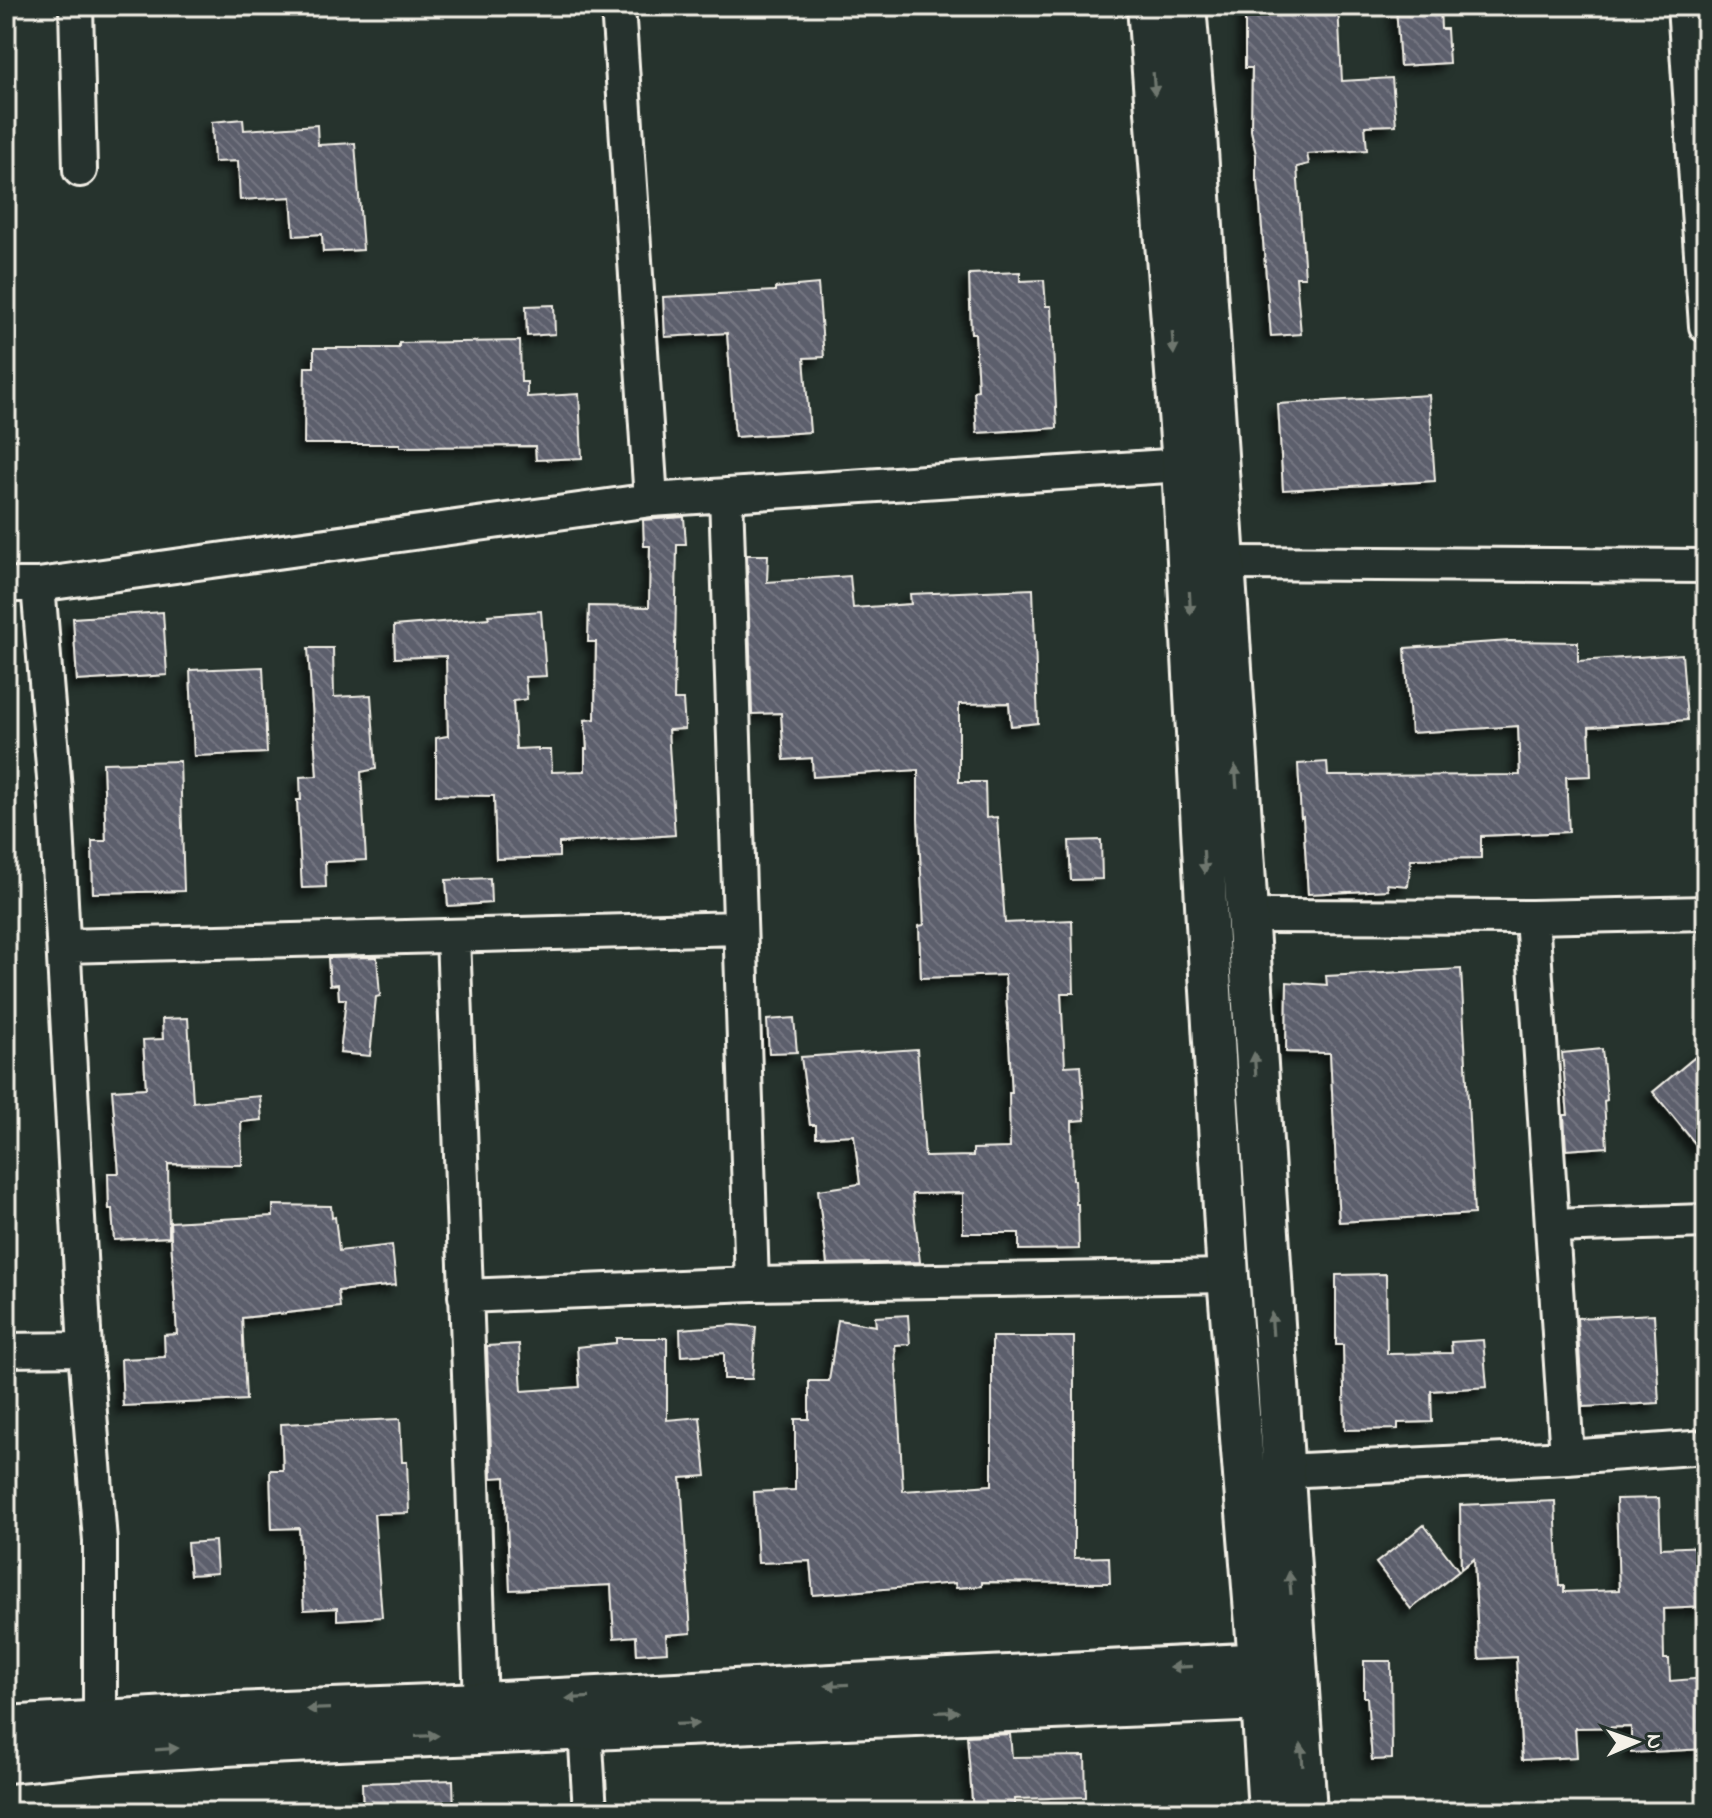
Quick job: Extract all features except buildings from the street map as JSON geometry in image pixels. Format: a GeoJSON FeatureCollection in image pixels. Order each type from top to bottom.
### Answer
{"type":"FeatureCollection","features":[{"type":"Feature","properties":{"kind":"street"},"geometry":{"type":"LineString","coordinates":[[76,6],[80,170]]}},
{"type":"Feature","properties":{"kind":"street"},"geometry":{"type":"LineString","coordinates":[[618,6],[651,500]]}},
{"type":"Feature","properties":{"kind":"street"},"geometry":{"type":"LineString","coordinates":[[1148,6],[1183,465],[1228,1276],[1279,1680],[1306,1812]]}},
{"type":"Feature","properties":{"kind":"street"},"geometry":{"type":"LineString","coordinates":[[1185,6],[1283,1471],[1279,1680],[1269,1812]]}},
{"type":"Feature","properties":{"kind":"street"},"geometry":{"type":"LineString","coordinates":[[1684,6],[1706,326]]}},
{"type":"Feature","properties":{"kind":"street"},"geometry":{"type":"LineString","coordinates":[[6,585],[38,585],[651,500],[1183,465]]}},
{"type":"Feature","properties":{"kind":"street"},"geometry":{"type":"LineString","coordinates":[[726,495],[752,1284]]}},
{"type":"Feature","properties":{"kind":"street"},"geometry":{"type":"LineString","coordinates":[[1223,563],[1706,566]]}},
{"type":"Feature","properties":{"kind":"street"},"geometry":{"type":"LineString","coordinates":[[38,585],[55,790],[85,1349],[100,1541],[100,1737]]}},
{"type":"Feature","properties":{"kind":"street"},"geometry":{"type":"LineString","coordinates":[[1245,916],[1532,917],[1706,913]]}},
{"type":"Feature","properties":{"kind":"street"},"geometry":{"type":"LineString","coordinates":[[1532,917],[1567,1457]]}},
{"type":"Feature","properties":{"kind":"street"},"geometry":{"type":"LineString","coordinates":[[64,946],[740,928]]}},
{"type":"Feature","properties":{"kind":"street"},"geometry":{"type":"LineString","coordinates":[[453,936],[481,1703]]}},
{"type":"Feature","properties":{"kind":"street"},"geometry":{"type":"LineString","coordinates":[[1552,1226],[1706,1221]]}},
{"type":"Feature","properties":{"kind":"street"},"geometry":{"type":"LineString","coordinates":[[465,1296],[752,1284],[1228,1276]]}},
{"type":"Feature","properties":{"kind":"street"},"geometry":{"type":"LineString","coordinates":[[6,1350],[85,1349]]}},
{"type":"Feature","properties":{"kind":"street"},"geometry":{"type":"LineString","coordinates":[[1283,1471],[1706,1447]]}},
{"type":"Feature","properties":{"kind":"street"},"geometry":{"type":"LineString","coordinates":[[6,1762],[100,1737],[251,1712],[1279,1680]]}},
{"type":"Feature","properties":{"kind":"street"},"geometry":{"type":"LineString","coordinates":[[6,1727],[100,1737],[243,1744],[585,1728],[1279,1680]]}},
{"type":"Feature","properties":{"kind":"street"},"geometry":{"type":"LineString","coordinates":[[585,1728],[590,1812]]}}]}
